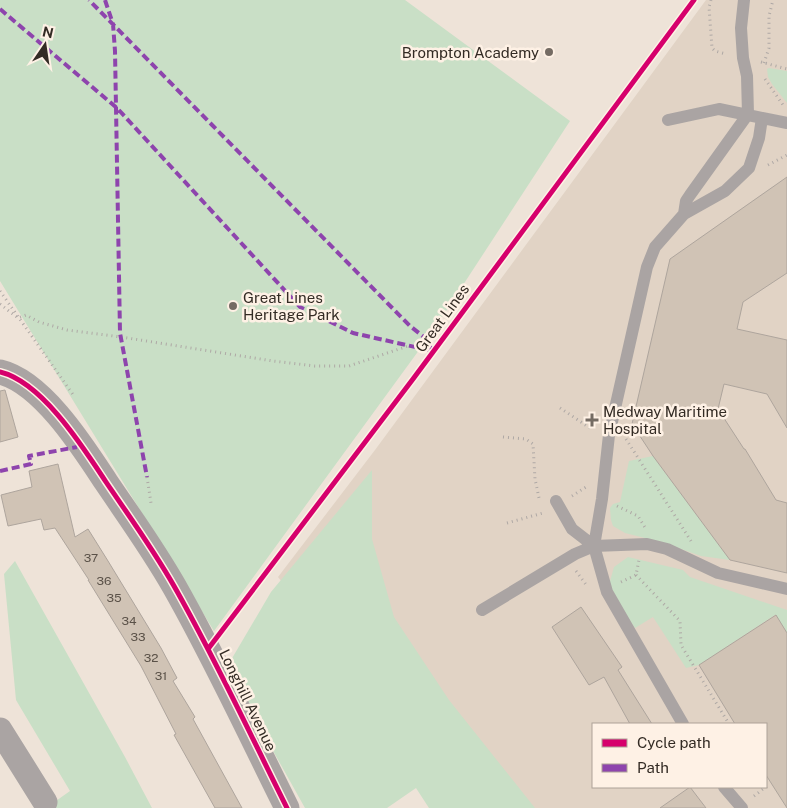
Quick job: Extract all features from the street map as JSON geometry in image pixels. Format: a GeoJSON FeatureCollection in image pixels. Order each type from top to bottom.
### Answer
{"type":"FeatureCollection","features":[{"type":"Feature","properties":{"kind":"street","name":"Longhill Avenue"},"geometry":{"type":"LineString","coordinates":[[0,372],[13,376],[26,385],[54,412],[84,448],[138,527],[199,632],[287,808]]}},
{"type":"Feature","properties":{"kind":"street"},"geometry":{"type":"LineString","coordinates":[[0,730],[45,802]]}},
{"type":"Feature","properties":{"kind":"lane"},"geometry":{"type":"LineString","coordinates":[[684,214],[686,200],[748,114],[747,76],[743,58],[741,28],[744,0]]}},
{"type":"Feature","properties":{"kind":"lane"},"geometry":{"type":"LineString","coordinates":[[668,120],[719,109],[787,124]]}},
{"type":"Feature","properties":{"kind":"lane"},"geometry":{"type":"LineString","coordinates":[[682,723],[607,592],[594,546],[602,499],[608,435],[647,267],[655,247],[684,214],[725,191],[749,168],[759,138],[762,118]]}},
{"type":"Feature","properties":{"kind":"lane"},"geometry":{"type":"LineString","coordinates":[[557,502],[572,529],[594,546]]}},
{"type":"Feature","properties":{"kind":"lane"},"geometry":{"type":"LineString","coordinates":[[482,610],[575,554],[594,546],[647,544],[667,549],[718,573],[787,589]]}},
{"type":"Feature","properties":{"kind":"lane"},"geometry":{"type":"LineString","coordinates":[[725,788],[742,808]]}},
{"type":"Feature","properties":{"kind":"path"},"geometry":{"type":"LineString","coordinates":[[711,0],[709,7],[713,50],[743,58]]}},
{"type":"Feature","properties":{"kind":"path"},"geometry":{"type":"LineString","coordinates":[[763,68],[769,48],[770,14],[773,0]]}},
{"type":"Feature","properties":{"kind":"path"},"geometry":{"type":"LineString","coordinates":[[764,63],[787,69]]}},
{"type":"Feature","properties":{"kind":"path"},"geometry":{"type":"LineString","coordinates":[[763,75],[787,108]]}},
{"type":"Feature","properties":{"kind":"path"},"geometry":{"type":"LineString","coordinates":[[764,172],[768,164],[787,155]]}},
{"type":"Feature","properties":{"kind":"path"},"geometry":{"type":"LineString","coordinates":[[621,432],[696,548]]}},
{"type":"Feature","properties":{"kind":"path"},"geometry":{"type":"LineString","coordinates":[[147,477],[150,502]]}},
{"type":"Feature","properties":{"kind":"path"},"geometry":{"type":"LineString","coordinates":[[507,523],[539,515],[557,502],[583,490],[589,484]]}},
{"type":"Feature","properties":{"kind":"path"},"geometry":{"type":"LineString","coordinates":[[636,575],[680,621],[681,645],[728,723]]}},
{"type":"Feature","properties":{"kind":"shaded area","name":"Medway Maritime Hospital"},"geometry":{"type":"Polygon","coordinates":[[[706,0],[787,0],[787,808],[459,808],[278,577],[375,450],[706,0]]]}},
{"type":"Feature","properties":{"kind":"green space","name":"Great Lines Heritage Park"},"geometry":{"type":"Polygon","coordinates":[[[0,0],[405,0],[570,121],[433,331],[214,631],[0,281],[0,0]]]}},
{"type":"Feature","properties":{"kind":"green space"},"geometry":{"type":"Polygon","coordinates":[[[767,69],[787,71],[787,103],[768,77],[767,69]]]}},
{"type":"Feature","properties":{"kind":"green space"},"geometry":{"type":"Polygon","coordinates":[[[653,456],[730,560],[701,556],[661,542],[625,533],[613,526],[610,508],[613,504],[620,502],[629,461],[653,456]]]}},
{"type":"Feature","properties":{"kind":"green space"},"geometry":{"type":"Polygon","coordinates":[[[372,470],[372,539],[394,617],[449,700],[535,808],[429,808],[416,788],[387,808],[305,808],[224,663],[231,660],[271,592],[372,470]]]}},
{"type":"Feature","properties":{"kind":"green space"},"geometry":{"type":"Polygon","coordinates":[[[628,557],[683,570],[690,577],[787,610],[787,633],[775,615],[699,665],[686,668],[653,617],[635,628],[607,592],[614,567],[628,557]]]}},
{"type":"Feature","properties":{"kind":"green space"},"geometry":{"type":"Polygon","coordinates":[[[15,561],[152,808],[46,808],[70,791],[16,700],[4,574],[15,561]]]}},
{"type":"Feature","properties":{"kind":"building"},"geometry":{"type":"Polygon","coordinates":[[[787,177],[787,273],[743,302],[737,329],[787,340],[787,428],[767,394],[724,384],[718,409],[776,500],[787,503],[787,573],[730,560],[653,456],[632,424],[670,259],[787,177]]]}},
{"type":"Feature","properties":{"kind":"building"},"geometry":{"type":"Polygon","coordinates":[[[5,390],[18,437],[0,442],[0,391],[5,390]]]}},
{"type":"Feature","properties":{"kind":"building"},"geometry":{"type":"Polygon","coordinates":[[[58,464],[75,537],[88,529],[108,561],[161,648],[177,678],[173,681],[195,717],[193,719],[242,808],[215,808],[174,735],[176,734],[141,666],[55,528],[44,530],[41,519],[8,526],[1,495],[32,487],[29,471],[58,464]]]}},
{"type":"Feature","properties":{"kind":"building"},"geometry":{"type":"Polygon","coordinates":[[[581,607],[622,667],[618,670],[651,723],[629,723],[604,677],[589,685],[552,627],[581,607]]]}},
{"type":"Feature","properties":{"kind":"building"},"geometry":{"type":"Polygon","coordinates":[[[776,615],[787,633],[787,808],[767,777],[767,723],[734,723],[699,665],[776,615]]]}},
{"type":"Feature","properties":{"kind":"building"},"geometry":{"type":"Polygon","coordinates":[[[691,788],[706,808],[660,808],[691,788]]]}},
{"type":"Feature","properties":{"kind":"marked path"},"geometry":{"type":"LineString","coordinates":[[0,9],[117,108],[300,307],[353,333],[433,351],[424,337],[410,326],[89,0]]}},
{"type":"Feature","properties":{"kind":"marked path"},"geometry":{"type":"LineString","coordinates":[[105,0],[113,24],[115,51],[120,333],[147,477]]}},
{"type":"Feature","properties":{"kind":"marked path"},"geometry":{"type":"LineString","coordinates":[[0,471],[31,464],[29,456],[77,447]]}},
{"type":"Feature","properties":{"kind":"cycle path","name":"Great Lines"},"geometry":{"type":"LineString","coordinates":[[208,649],[413,379],[694,0]]}},
{"type":"Feature","properties":{"kind":"cycle path"},"geometry":{"type":"LineString","coordinates":[[0,372],[16,378],[31,388],[60,418],[86,451],[149,546],[174,586],[204,641],[287,808]]}},
{"type":"Feature","properties":{"kind":"place","name":"Brompton Academy"},"geometry":{"type":"Point","coordinates":[549,52]}},
{"type":"Feature","properties":{"kind":"place","name":"Great Lines Heritage Park"},"geometry":{"type":"Point","coordinates":[233,306]}},
{"type":"Feature","properties":{"kind":"place","name":"Medway Maritime Hospital"},"geometry":{"type":"Point","coordinates":[592,420]}}]}
